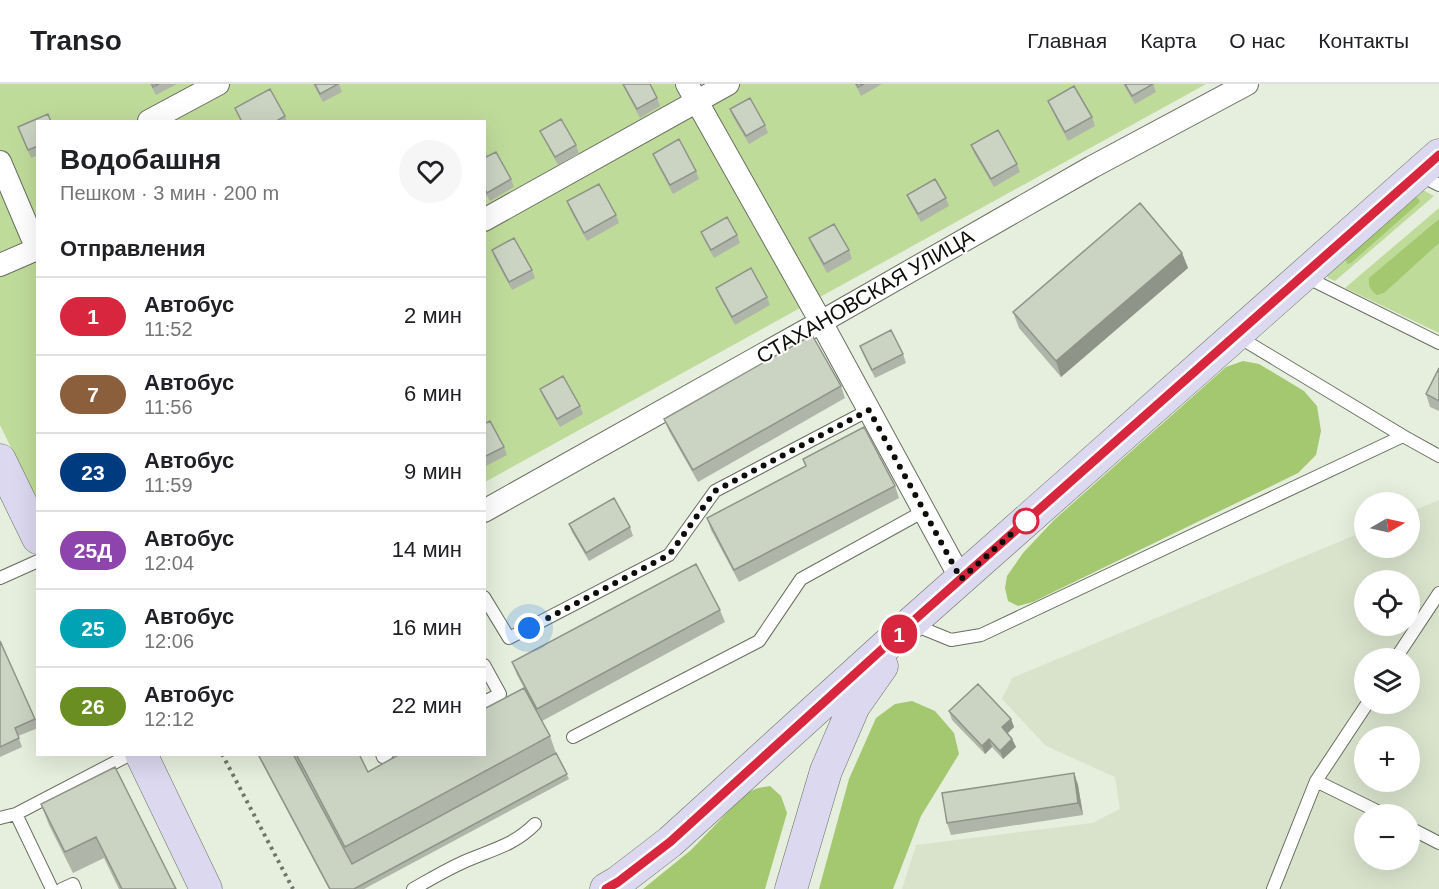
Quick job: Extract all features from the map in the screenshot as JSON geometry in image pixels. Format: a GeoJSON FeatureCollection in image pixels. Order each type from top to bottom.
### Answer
{"type":"FeatureCollection","features":[{"type":"Feature","properties":{"kind":"main road"},"geometry":{"type":"LineString","coordinates":[[606,889],[670,842],[911,623],[1303,276],[1432,171]]}},
{"type":"Feature","properties":{"kind":"main road"},"geometry":{"type":"LineString","coordinates":[[0,460],[36,534]]}},
{"type":"Feature","properties":{"kind":"main road"},"geometry":{"type":"LineString","coordinates":[[791,889],[826,771],[854,706],[911,623]]}},
{"type":"Feature","properties":{"kind":"main road"},"geometry":{"type":"LineString","coordinates":[[142,756],[206,889]]}},
{"type":"Feature","properties":{"kind":"street"},"geometry":{"type":"LineString","coordinates":[[151,120],[218,84]]}},
{"type":"Feature","properties":{"kind":"street"},"geometry":{"type":"LineString","coordinates":[[486,219],[692,93],[728,84]]}},
{"type":"Feature","properties":{"kind":"street","name":"СТАХАНОВСКАЯ УЛИЦА"},"geometry":{"type":"LineString","coordinates":[[486,510],[821,322],[1092,166],[1247,84]]}},
{"type":"Feature","properties":{"kind":"street"},"geometry":{"type":"LineString","coordinates":[[692,93],[821,322],[961,579]]}},
{"type":"Feature","properties":{"kind":"street"},"geometry":{"type":"LineString","coordinates":[[0,162],[36,247]]}},
{"type":"Feature","properties":{"kind":"street"},"geometry":{"type":"LineString","coordinates":[[0,265],[36,249]]}},
{"type":"Feature","properties":{"kind":"lane"},"geometry":{"type":"LineString","coordinates":[[1303,276],[1439,343]]}},
{"type":"Feature","properties":{"kind":"lane"},"geometry":{"type":"LineString","coordinates":[[1236,335],[1439,456]]}},
{"type":"Feature","properties":{"kind":"lane"},"geometry":{"type":"LineString","coordinates":[[486,600],[509,638],[669,555],[715,491],[869,410]]}},
{"type":"Feature","properties":{"kind":"lane"},"geometry":{"type":"LineString","coordinates":[[911,623],[951,640],[981,635],[1403,436]]}},
{"type":"Feature","properties":{"kind":"lane"},"geometry":{"type":"LineString","coordinates":[[573,737],[759,641],[801,579],[924,511]]}},
{"type":"Feature","properties":{"kind":"lane"},"geometry":{"type":"LineString","coordinates":[[0,579],[36,562]]}},
{"type":"Feature","properties":{"kind":"lane"},"geometry":{"type":"LineString","coordinates":[[1403,648],[1439,594]]}},
{"type":"Feature","properties":{"kind":"lane"},"geometry":{"type":"LineString","coordinates":[[486,669],[500,694],[486,701]]}},
{"type":"Feature","properties":{"kind":"lane"},"geometry":{"type":"LineString","coordinates":[[1275,888],[1316,781],[1360,714]]}},
{"type":"Feature","properties":{"kind":"lane"},"geometry":{"type":"LineString","coordinates":[[0,818],[16,814],[127,756]]}},
{"type":"Feature","properties":{"kind":"lane"},"geometry":{"type":"LineString","coordinates":[[1316,781],[1363,804]]}},
{"type":"Feature","properties":{"kind":"lane"},"geometry":{"type":"LineString","coordinates":[[16,814],[52,889]]}},
{"type":"Feature","properties":{"kind":"lane"},"geometry":{"type":"LineString","coordinates":[[413,889],[466,861],[511,843],[535,824]]}},
{"type":"Feature","properties":{"kind":"lane"},"geometry":{"type":"LineString","coordinates":[[1420,833],[1439,843]]}},
{"type":"Feature","properties":{"kind":"lane"},"geometry":{"type":"LineString","coordinates":[[62,889],[73,884],[75,889]]}},
{"type":"Feature","properties":{"kind":"path"},"geometry":{"type":"LineString","coordinates":[[223,756],[294,889]]}},
{"type":"Feature","properties":{"kind":"shaded area"},"geometry":{"type":"Polygon","coordinates":[[[1439,500],[1439,889],[902,889],[916,845],[1092,823],[1120,809],[1115,777],[1046,746],[1002,699],[1012,678],[1354,536],[1354,558],[1420,558],[1420,508],[1439,500]]]}},
{"type":"Feature","properties":{"kind":"green space"},"geometry":{"type":"Polygon","coordinates":[[[0,84],[1206,84],[486,481],[486,120],[36,120],[36,499],[0,425],[0,84]]]}},
{"type":"Feature","properties":{"kind":"green space"},"geometry":{"type":"Polygon","coordinates":[[[1423,190],[1434,196],[1335,281],[1328,278],[1326,272],[1423,190]]]}},
{"type":"Feature","properties":{"kind":"green space"},"geometry":{"type":"Polygon","coordinates":[[[1414,197],[1420,202],[1351,263],[1347,264],[1345,256],[1414,197]]]}},
{"type":"Feature","properties":{"kind":"green space"},"geometry":{"type":"Polygon","coordinates":[[[1439,208],[1439,333],[1345,288],[1439,208]]]}},
{"type":"Feature","properties":{"kind":"green space"},"geometry":{"type":"Polygon","coordinates":[[[1439,219],[1439,243],[1384,293],[1377,295],[1370,286],[1369,278],[1439,219]]]}},
{"type":"Feature","properties":{"kind":"green space"},"geometry":{"type":"Polygon","coordinates":[[[1243,361],[1259,364],[1304,391],[1317,406],[1321,431],[1316,455],[1298,473],[1033,602],[1018,606],[1008,601],[1005,588],[1007,576],[1023,553],[1054,520],[1226,367],[1243,361]]]}},
{"type":"Feature","properties":{"kind":"green space"},"geometry":{"type":"Polygon","coordinates":[[[912,701],[935,711],[954,733],[959,754],[921,816],[893,889],[819,889],[849,779],[876,718],[895,704],[912,701]]]}},
{"type":"Feature","properties":{"kind":"green space"},"geometry":{"type":"Polygon","coordinates":[[[770,786],[781,796],[787,813],[765,889],[643,889],[691,850],[746,793],[770,786]]]}},
{"type":"Feature","properties":{"kind":"building"},"geometry":{"type":"Polygon","coordinates":[[[315,84],[338,84],[320,94],[315,84]]]}},
{"type":"Feature","properties":{"kind":"building"},"geometry":{"type":"Polygon","coordinates":[[[623,84],[650,84],[657,98],[637,109],[623,84]]]}},
{"type":"Feature","properties":{"kind":"building"},"geometry":{"type":"Polygon","coordinates":[[[1125,84],[1153,84],[1132,96],[1125,84]]]}},
{"type":"Feature","properties":{"kind":"building"},"geometry":{"type":"Polygon","coordinates":[[[1074,86],[1092,117],[1065,132],[1048,101],[1074,86]]]}},
{"type":"Feature","properties":{"kind":"building"},"geometry":{"type":"Polygon","coordinates":[[[270,89],[285,116],[278,120],[241,120],[235,108],[270,89]]]}},
{"type":"Feature","properties":{"kind":"building"},"geometry":{"type":"Polygon","coordinates":[[[750,98],[765,125],[746,136],[730,109],[750,98]]]}},
{"type":"Feature","properties":{"kind":"building"},"geometry":{"type":"Polygon","coordinates":[[[48,114],[50,120],[36,120],[36,147],[28,150],[18,127],[48,114]]]}},
{"type":"Feature","properties":{"kind":"building"},"geometry":{"type":"Polygon","coordinates":[[[561,119],[576,145],[555,157],[540,131],[561,119]]]}},
{"type":"Feature","properties":{"kind":"building"},"geometry":{"type":"Polygon","coordinates":[[[998,130],[1017,164],[991,179],[971,145],[998,130]]]}},
{"type":"Feature","properties":{"kind":"building"},"geometry":{"type":"Polygon","coordinates":[[[679,139],[696,171],[670,185],[653,154],[679,139]]]}},
{"type":"Feature","properties":{"kind":"building"},"geometry":{"type":"Polygon","coordinates":[[[496,152],[511,179],[487,193],[486,191],[486,157],[496,152]]]}},
{"type":"Feature","properties":{"kind":"building"},"geometry":{"type":"Polygon","coordinates":[[[935,179],[946,198],[918,214],[907,195],[935,179]]]}},
{"type":"Feature","properties":{"kind":"building"},"geometry":{"type":"Polygon","coordinates":[[[599,184],[616,215],[584,233],[567,201],[599,184]]]}},
{"type":"Feature","properties":{"kind":"building"},"geometry":{"type":"Polygon","coordinates":[[[1140,203],[1182,253],[1056,361],[1013,312],[1140,203]]]}},
{"type":"Feature","properties":{"kind":"building"},"geometry":{"type":"Polygon","coordinates":[[[727,217],[737,235],[711,250],[701,232],[727,217]]]}},
{"type":"Feature","properties":{"kind":"building"},"geometry":{"type":"Polygon","coordinates":[[[834,224],[849,250],[824,264],[809,238],[834,224]]]}},
{"type":"Feature","properties":{"kind":"building"},"geometry":{"type":"Polygon","coordinates":[[[514,238],[532,270],[509,282],[492,250],[514,238]]]}},
{"type":"Feature","properties":{"kind":"building"},"geometry":{"type":"Polygon","coordinates":[[[751,268],[767,297],[732,317],[716,288],[751,268]]]}},
{"type":"Feature","properties":{"kind":"building"},"geometry":{"type":"Polygon","coordinates":[[[891,330],[903,354],[872,370],[860,346],[891,330]]]}},
{"type":"Feature","properties":{"kind":"building"},"geometry":{"type":"Polygon","coordinates":[[[812,335],[841,386],[693,470],[664,419],[812,335]]]}},
{"type":"Feature","properties":{"kind":"building"},"geometry":{"type":"Polygon","coordinates":[[[1439,368],[1439,401],[1426,394],[1439,368]]]}},
{"type":"Feature","properties":{"kind":"building"},"geometry":{"type":"Polygon","coordinates":[[[563,376],[580,406],[557,419],[540,389],[563,376]]]}},
{"type":"Feature","properties":{"kind":"building"},"geometry":{"type":"Polygon","coordinates":[[[490,421],[504,447],[486,456],[486,423],[490,421]]]}},
{"type":"Feature","properties":{"kind":"building"},"geometry":{"type":"Polygon","coordinates":[[[864,427],[895,486],[734,570],[707,518],[806,466],[803,459],[864,427]]]}},
{"type":"Feature","properties":{"kind":"building"},"geometry":{"type":"Polygon","coordinates":[[[614,498],[630,527],[586,553],[569,524],[614,498]]]}},
{"type":"Feature","properties":{"kind":"building"},"geometry":{"type":"Polygon","coordinates":[[[696,564],[720,610],[537,709],[512,662],[696,564]]]}},
{"type":"Feature","properties":{"kind":"building"},"geometry":{"type":"Polygon","coordinates":[[[0,641],[35,719],[15,728],[19,738],[0,747],[0,641]]]}},
{"type":"Feature","properties":{"kind":"building"},"geometry":{"type":"Polygon","coordinates":[[[978,684],[1011,719],[1002,727],[1012,739],[1000,751],[989,739],[982,746],[949,711],[978,684]]]}},
{"type":"Feature","properties":{"kind":"building"},"geometry":{"type":"Polygon","coordinates":[[[524,688],[550,736],[345,847],[297,756],[360,756],[368,772],[396,756],[486,756],[486,708],[524,688]]]}},
{"type":"Feature","properties":{"kind":"building"},"geometry":{"type":"Polygon","coordinates":[[[556,753],[567,774],[354,889],[330,889],[259,756],[294,756],[352,864],[556,753]]]}},
{"type":"Feature","properties":{"kind":"building"},"geometry":{"type":"Polygon","coordinates":[[[115,767],[176,889],[122,889],[96,837],[65,852],[41,804],[115,767]]]}},
{"type":"Feature","properties":{"kind":"building"},"geometry":{"type":"Polygon","coordinates":[[[1074,773],[1078,803],[947,823],[942,793],[1074,773]]]}},
{"type":"Feature","properties":{"kind":"bus line","name":"1"},"geometry":{"type":"LineString","coordinates":[[606,889],[670,842],[911,623],[1439,155]]}},
{"type":"Feature","properties":{"kind":"route"},"geometry":{"type":"LineString","coordinates":[[529,628],[669,555],[715,491],[869,410],[961,579],[1026,521]]}}]}
